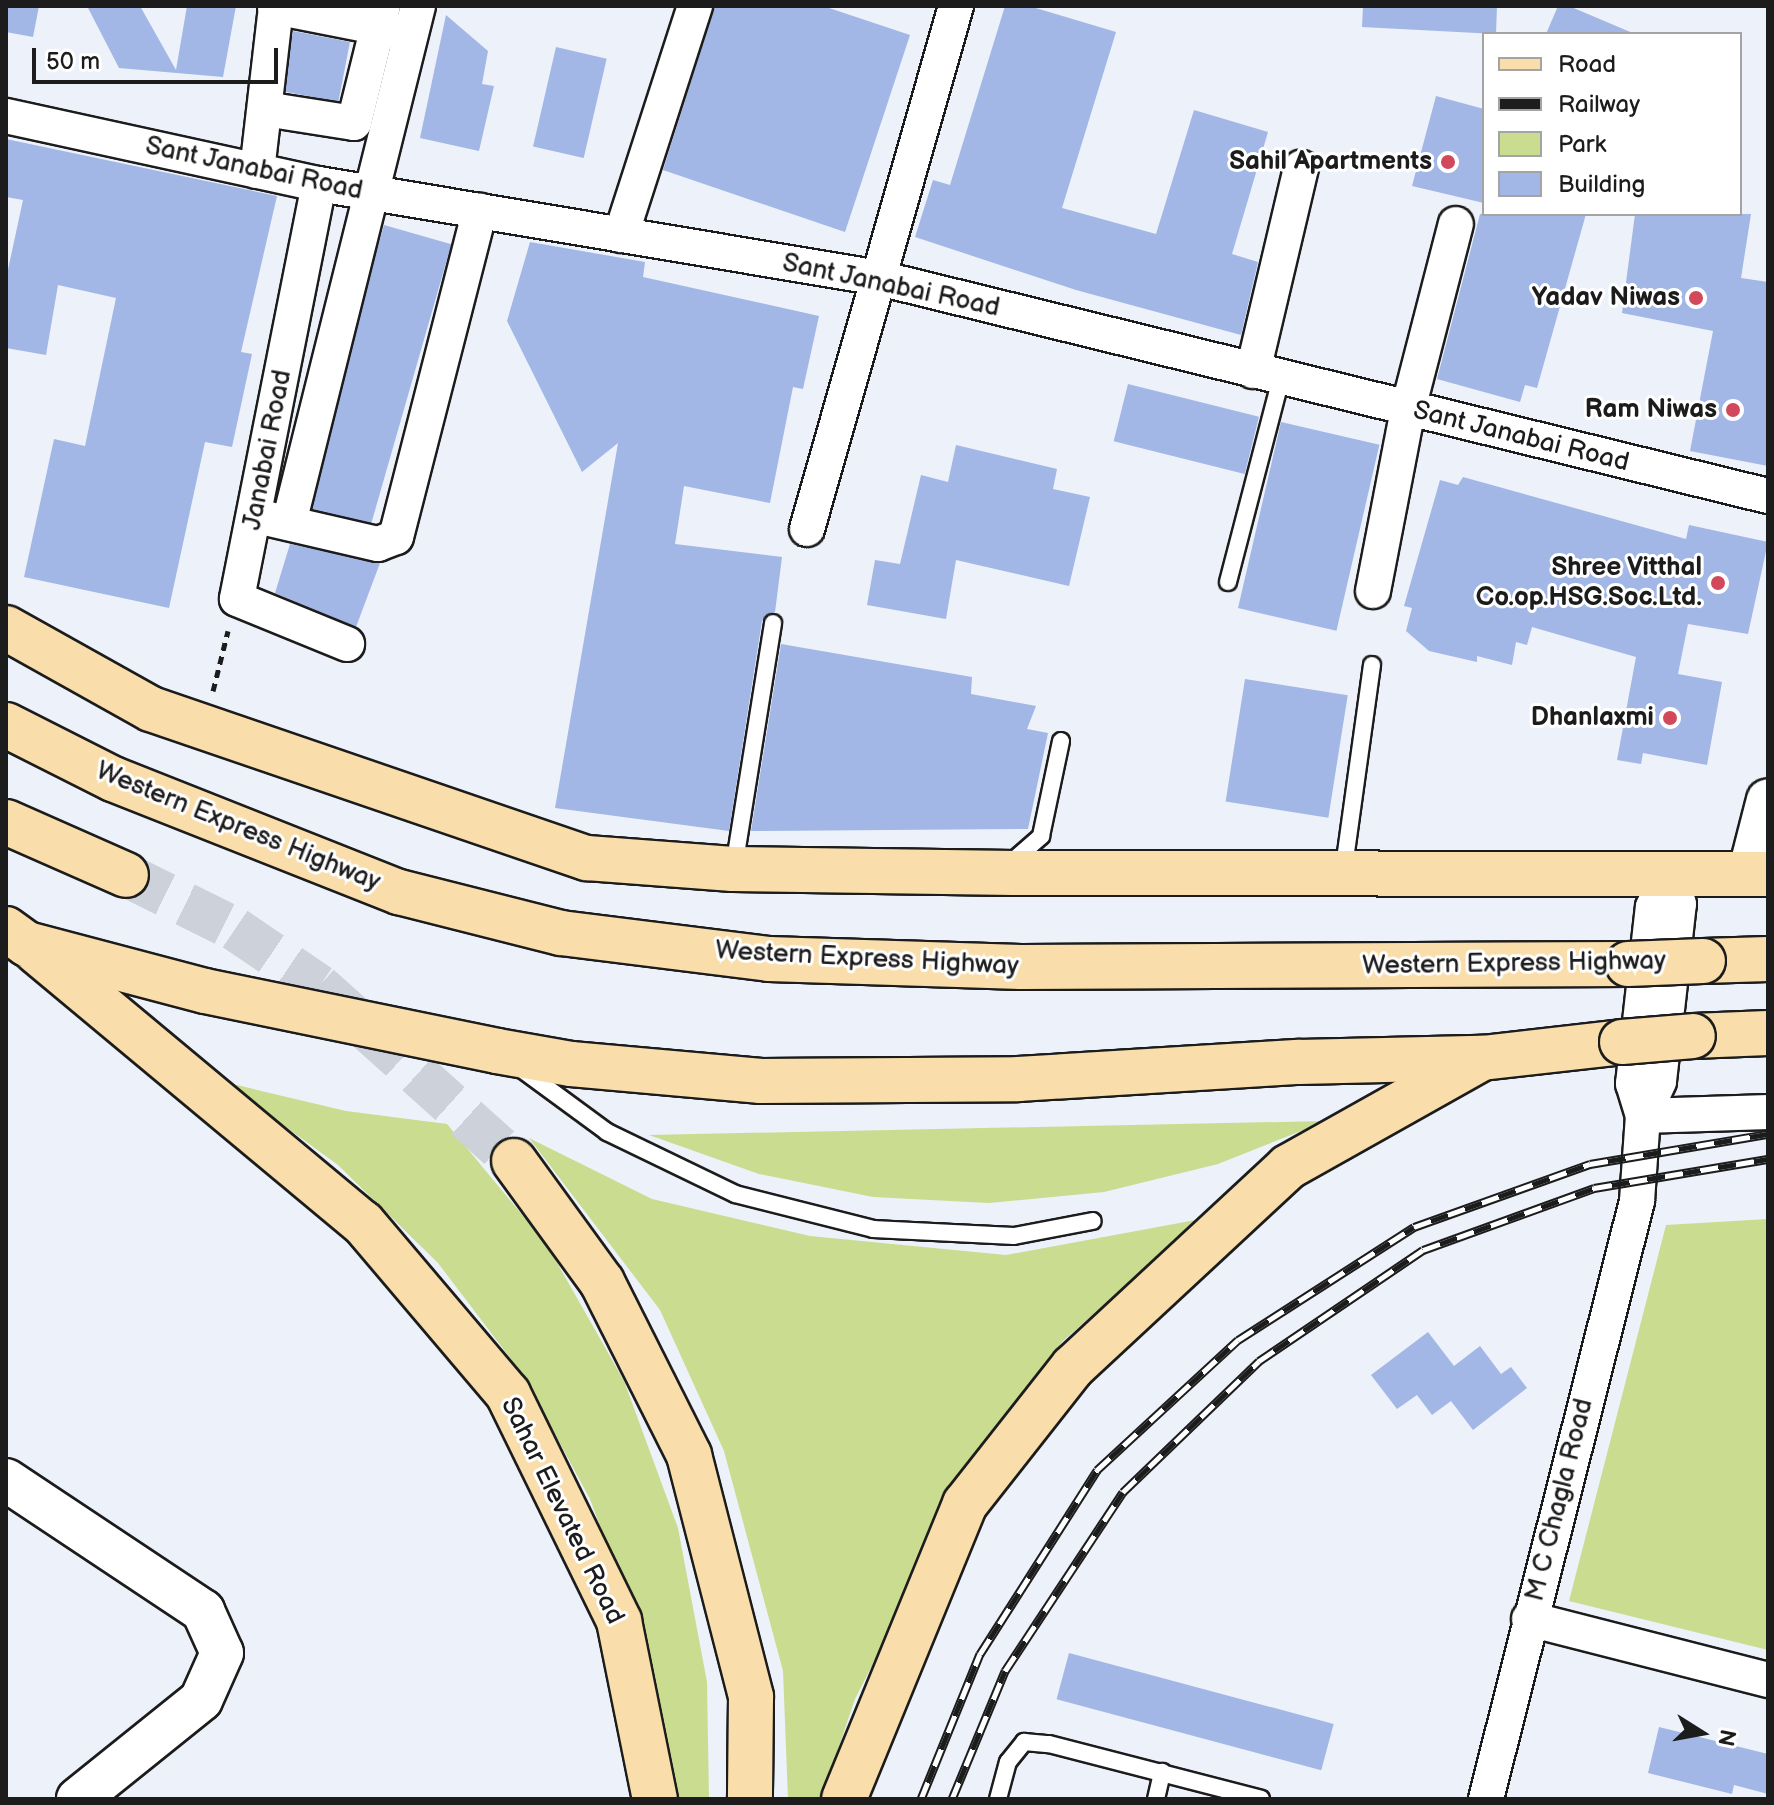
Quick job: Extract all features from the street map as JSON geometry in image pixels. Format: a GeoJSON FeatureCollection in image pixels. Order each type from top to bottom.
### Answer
{"type":"FeatureCollection","features":[{"type":"Feature","properties":{"kind":"main road"},"geometry":{"type":"LineString","coordinates":[[6,628],[151,709],[587,858],[733,869],[1014,873],[1759,874]]}},
{"type":"Feature","properties":{"kind":"main road","name":"Western Express Highway"},"geometry":{"type":"LineString","coordinates":[[6,725],[113,779],[399,892],[561,933],[769,959],[1021,967],[1628,964],[1768,959]]}},
{"type":"Feature","properties":{"kind":"main road"},"geometry":{"type":"LineString","coordinates":[[6,822],[126,875]]}},
{"type":"Feature","properties":{"kind":"main road"},"geometry":{"type":"LineString","coordinates":[[16,936],[205,991],[497,1051],[571,1064],[761,1081],[1018,1079],[1299,1062],[1482,1058],[1622,1042],[1768,1033]]}},
{"type":"Feature","properties":{"kind":"main road","name":"Sahar Elevated Road"},"geometry":{"type":"LineString","coordinates":[[16,936],[363,1223],[508,1394],[619,1621],[655,1799]]}},
{"type":"Feature","properties":{"kind":"main road"},"geometry":{"type":"LineString","coordinates":[[844,1799],[965,1504],[1073,1367],[1288,1167],[1482,1058]]}},
{"type":"Feature","properties":{"kind":"main road"},"geometry":{"type":"LineString","coordinates":[[514,1161],[602,1282],[689,1455],[751,1697],[750,1799]]}},
{"type":"Feature","properties":{"kind":"street"},"geometry":{"type":"LineString","coordinates":[[621,235],[695,6]]}},
{"type":"Feature","properties":{"kind":"street"},"geometry":{"type":"LineString","coordinates":[[807,529],[956,6]]}},
{"type":"Feature","properties":{"kind":"street"},"geometry":{"type":"LineString","coordinates":[[257,171],[276,7],[398,18]]}},
{"type":"Feature","properties":{"kind":"street"},"geometry":{"type":"LineString","coordinates":[[265,109],[354,123],[398,18]]}},
{"type":"Feature","properties":{"kind":"street"},"geometry":{"type":"LineString","coordinates":[[398,18],[367,193],[273,520],[378,544],[396,537],[480,211]]}},
{"type":"Feature","properties":{"kind":"street","name":"Sant Janabai Road"},"geometry":{"type":"LineString","coordinates":[[6,116],[367,193],[879,278],[1768,496]]}},
{"type":"Feature","properties":{"kind":"street"},"geometry":{"type":"LineString","coordinates":[[1267,374],[1301,168]]}},
{"type":"Feature","properties":{"kind":"street","name":"Janabai Road"},"geometry":{"type":"LineString","coordinates":[[237,599],[273,520],[319,184]]}},
{"type":"Feature","properties":{"kind":"street"},"geometry":{"type":"LineString","coordinates":[[1373,591],[1408,409],[1456,224]]}},
{"type":"Feature","properties":{"kind":"street"},"geometry":{"type":"LineString","coordinates":[[237,599],[347,644]]}},
{"type":"Feature","properties":{"kind":"street"},"geometry":{"type":"LineString","coordinates":[[1759,874],[1768,800]]}},
{"type":"Feature","properties":{"kind":"street","name":"M C Chagla Road"},"geometry":{"type":"LineString","coordinates":[[1486,1799],[1637,1201],[1643,1116],[1659,1081],[1679,904],[1669,874]]}},
{"type":"Feature","properties":{"kind":"street"},"geometry":{"type":"LineString","coordinates":[[1643,1116],[1768,1112]]}},
{"type":"Feature","properties":{"kind":"street"},"geometry":{"type":"LineString","coordinates":[[6,1480],[203,1611],[222,1653],[201,1700],[78,1799]]}},
{"type":"Feature","properties":{"kind":"street"},"geometry":{"type":"LineString","coordinates":[[1529,1619],[1768,1680]]}},
{"type":"Feature","properties":{"kind":"lane"},"geometry":{"type":"LineString","coordinates":[[1228,582],[1267,374]]}},
{"type":"Feature","properties":{"kind":"lane"},"geometry":{"type":"LineString","coordinates":[[733,869],[773,623]]}},
{"type":"Feature","properties":{"kind":"lane"},"geometry":{"type":"LineString","coordinates":[[1343,875],[1372,665]]}},
{"type":"Feature","properties":{"kind":"lane"},"geometry":{"type":"LineString","coordinates":[[1014,873],[1015,859],[1041,836],[1061,741]]}},
{"type":"Feature","properties":{"kind":"lane"},"geometry":{"type":"LineString","coordinates":[[497,1051],[607,1132],[735,1194],[873,1229],[1014,1236],[1093,1221]]}},
{"type":"Feature","properties":{"kind":"lane"},"geometry":{"type":"LineString","coordinates":[[998,1799],[1008,1762],[1024,1742],[1162,1772],[1261,1799]]}},
{"type":"Feature","properties":{"kind":"lane"},"geometry":{"type":"LineString","coordinates":[[1156,1799],[1162,1772]]}},
{"type":"Feature","properties":{"kind":"path"},"geometry":{"type":"LineString","coordinates":[[178,719],[185,707],[205,704],[211,695],[237,599]]}},
{"type":"Feature","properties":{"kind":"green space"},"geometry":{"type":"Polygon","coordinates":[[[224,1082],[346,1111],[447,1124],[547,1245],[624,1381],[678,1528],[707,1682],[709,1799],[670,1799],[639,1631],[590,1499],[523,1375],[438,1263],[338,1165],[224,1082]]]}},
{"type":"Feature","properties":{"kind":"green space"},"geometry":{"type":"Polygon","coordinates":[[[1326,1121],[1218,1164],[1104,1192],[989,1203],[873,1197],[759,1174],[649,1135],[1326,1121]]]}},
{"type":"Feature","properties":{"kind":"green space"},"geometry":{"type":"Polygon","coordinates":[[[529,1138],[652,1199],[810,1236],[1006,1255],[1201,1219],[1063,1341],[982,1450],[855,1699],[821,1799],[788,1799],[783,1671],[724,1451],[660,1310],[529,1138]]]}},
{"type":"Feature","properties":{"kind":"green space"},"geometry":{"type":"Polygon","coordinates":[[[1768,1219],[1768,1650],[1569,1601],[1666,1225],[1768,1219]]]}},
{"type":"Feature","properties":{"kind":"building"},"geometry":{"type":"Polygon","coordinates":[[[6,6],[39,6],[33,37],[6,32],[6,6]]]}},
{"type":"Feature","properties":{"kind":"building"},"geometry":{"type":"Polygon","coordinates":[[[87,6],[140,6],[176,70],[187,6],[236,6],[223,77],[119,68],[87,6]]]}},
{"type":"Feature","properties":{"kind":"building"},"geometry":{"type":"Polygon","coordinates":[[[715,6],[823,6],[910,35],[845,232],[663,170],[715,6]]]}},
{"type":"Feature","properties":{"kind":"building"},"geometry":{"type":"Polygon","coordinates":[[[1005,6],[1029,6],[1116,32],[1062,208],[1156,234],[1194,110],[1268,132],[1232,254],[1258,262],[1241,335],[1076,290],[915,237],[933,180],[950,185],[1005,6]]]}},
{"type":"Feature","properties":{"kind":"building"},"geometry":{"type":"Polygon","coordinates":[[[1363,6],[1497,6],[1496,32],[1362,27],[1363,6]]]}},
{"type":"Feature","properties":{"kind":"building"},"geometry":{"type":"Polygon","coordinates":[[[1558,6],[1569,6],[1630,32],[1547,32],[1558,6]]]}},
{"type":"Feature","properties":{"kind":"building"},"geometry":{"type":"Polygon","coordinates":[[[446,15],[488,51],[482,84],[494,86],[479,151],[420,138],[446,15]]]}},
{"type":"Feature","properties":{"kind":"building"},"geometry":{"type":"Polygon","coordinates":[[[293,31],[350,42],[338,102],[281,91],[293,31]]]}},
{"type":"Feature","properties":{"kind":"building"},"geometry":{"type":"Polygon","coordinates":[[[556,47],[607,59],[584,158],[533,146],[556,47]]]}},
{"type":"Feature","properties":{"kind":"building","name":"Sahil Apartments"},"geometry":{"type":"Polygon","coordinates":[[[1436,96],[1482,108],[1482,203],[1412,186],[1436,96]]]}},
{"type":"Feature","properties":{"kind":"building"},"geometry":{"type":"Polygon","coordinates":[[[6,139],[277,196],[241,352],[252,354],[232,447],[205,442],[169,608],[24,577],[54,439],[85,446],[116,298],[58,285],[46,355],[6,348],[6,279],[23,200],[6,197],[6,139]]]}},
{"type":"Feature","properties":{"kind":"building"},"geometry":{"type":"Polygon","coordinates":[[[1480,214],[1585,216],[1537,388],[1525,385],[1520,402],[1437,379],[1480,214]]]}},
{"type":"Feature","properties":{"kind":"building"},"geometry":{"type":"Polygon","coordinates":[[[1751,214],[1741,278],[1768,282],[1768,466],[1690,451],[1713,331],[1622,313],[1635,216],[1751,214]]]}},
{"type":"Feature","properties":{"kind":"building"},"geometry":{"type":"Polygon","coordinates":[[[384,225],[451,244],[371,526],[303,507],[384,225]]]}},
{"type":"Feature","properties":{"kind":"building"},"geometry":{"type":"Polygon","coordinates":[[[530,242],[645,262],[643,277],[819,316],[803,389],[793,387],[770,503],[684,486],[675,544],[782,557],[775,612],[762,621],[729,831],[555,808],[618,443],[582,472],[507,321],[530,242]]]}},
{"type":"Feature","properties":{"kind":"building"},"geometry":{"type":"Polygon","coordinates":[[[1128,384],[1259,417],[1245,474],[1114,441],[1128,384]]]}},
{"type":"Feature","properties":{"kind":"building"},"geometry":{"type":"Polygon","coordinates":[[[1281,422],[1379,445],[1336,631],[1238,608],[1281,422]]]}},
{"type":"Feature","properties":{"kind":"building"},"geometry":{"type":"Polygon","coordinates":[[[956,445],[1057,469],[1053,489],[1090,497],[1069,586],[956,560],[946,619],[867,605],[875,560],[900,564],[921,475],[948,482],[956,445]]]}},
{"type":"Feature","properties":{"kind":"building"},"geometry":{"type":"Polygon","coordinates":[[[1463,477],[1686,539],[1689,525],[1768,542],[1748,634],[1688,624],[1678,674],[1722,682],[1707,765],[1643,753],[1641,764],[1617,760],[1636,657],[1532,627],[1527,645],[1516,642],[1512,665],[1477,656],[1477,662],[1429,651],[1406,631],[1412,608],[1404,606],[1440,480],[1458,485],[1463,477]]]}},
{"type":"Feature","properties":{"kind":"building"},"geometry":{"type":"Polygon","coordinates":[[[290,544],[380,563],[356,627],[275,593],[290,544]]]}},
{"type":"Feature","properties":{"kind":"building"},"geometry":{"type":"Polygon","coordinates":[[[781,644],[972,677],[971,694],[1036,706],[1027,729],[1048,733],[1028,829],[751,831],[781,644]]]}},
{"type":"Feature","properties":{"kind":"building"},"geometry":{"type":"Polygon","coordinates":[[[1245,679],[1348,695],[1328,818],[1226,801],[1245,679]]]}},
{"type":"Feature","properties":{"kind":"building"},"geometry":{"type":"Polygon","coordinates":[[[1428,1332],[1454,1366],[1480,1346],[1501,1374],[1511,1367],[1527,1388],[1473,1430],[1451,1401],[1432,1415],[1417,1395],[1397,1409],[1371,1375],[1428,1332]]]}},
{"type":"Feature","properties":{"kind":"building"},"geometry":{"type":"Polygon","coordinates":[[[1069,1653],[1334,1724],[1321,1770],[1057,1699],[1069,1653]]]}},
{"type":"Feature","properties":{"kind":"building"},"geometry":{"type":"Polygon","coordinates":[[[1659,1727],[1768,1754],[1768,1794],[1734,1785],[1732,1794],[1648,1773],[1659,1727]]]}},
{"type":"Feature","properties":{"kind":"tunnel"},"geometry":{"type":"LineString","coordinates":[[126,875],[235,929],[319,986],[514,1161]]}},
{"type":"Feature","properties":{"kind":"railway"},"geometry":{"type":"LineString","coordinates":[[921,1799],[980,1654],[1097,1470],[1238,1340],[1414,1227],[1590,1164],[1768,1134]]}},
{"type":"Feature","properties":{"kind":"railway"},"geometry":{"type":"LineString","coordinates":[[952,1799],[1005,1671],[1123,1492],[1259,1361],[1423,1250],[1594,1188],[1768,1159]]}},
{"type":"Feature","properties":{"kind":"place","name":"Sahil Apartments"},"geometry":{"type":"Point","coordinates":[1448,162]}},
{"type":"Feature","properties":{"kind":"place","name":"Yadav Niwas"},"geometry":{"type":"Point","coordinates":[1696,298]}},
{"type":"Feature","properties":{"kind":"place","name":"Ram Niwas"},"geometry":{"type":"Point","coordinates":[1733,410]}},
{"type":"Feature","properties":{"kind":"place","name":"Shree Vitthal Co.op.HSG.Soc.Ltd."},"geometry":{"type":"Point","coordinates":[1718,583]}},
{"type":"Feature","properties":{"kind":"place","name":"Dhanlaxmi"},"geometry":{"type":"Point","coordinates":[1670,718]}}]}
